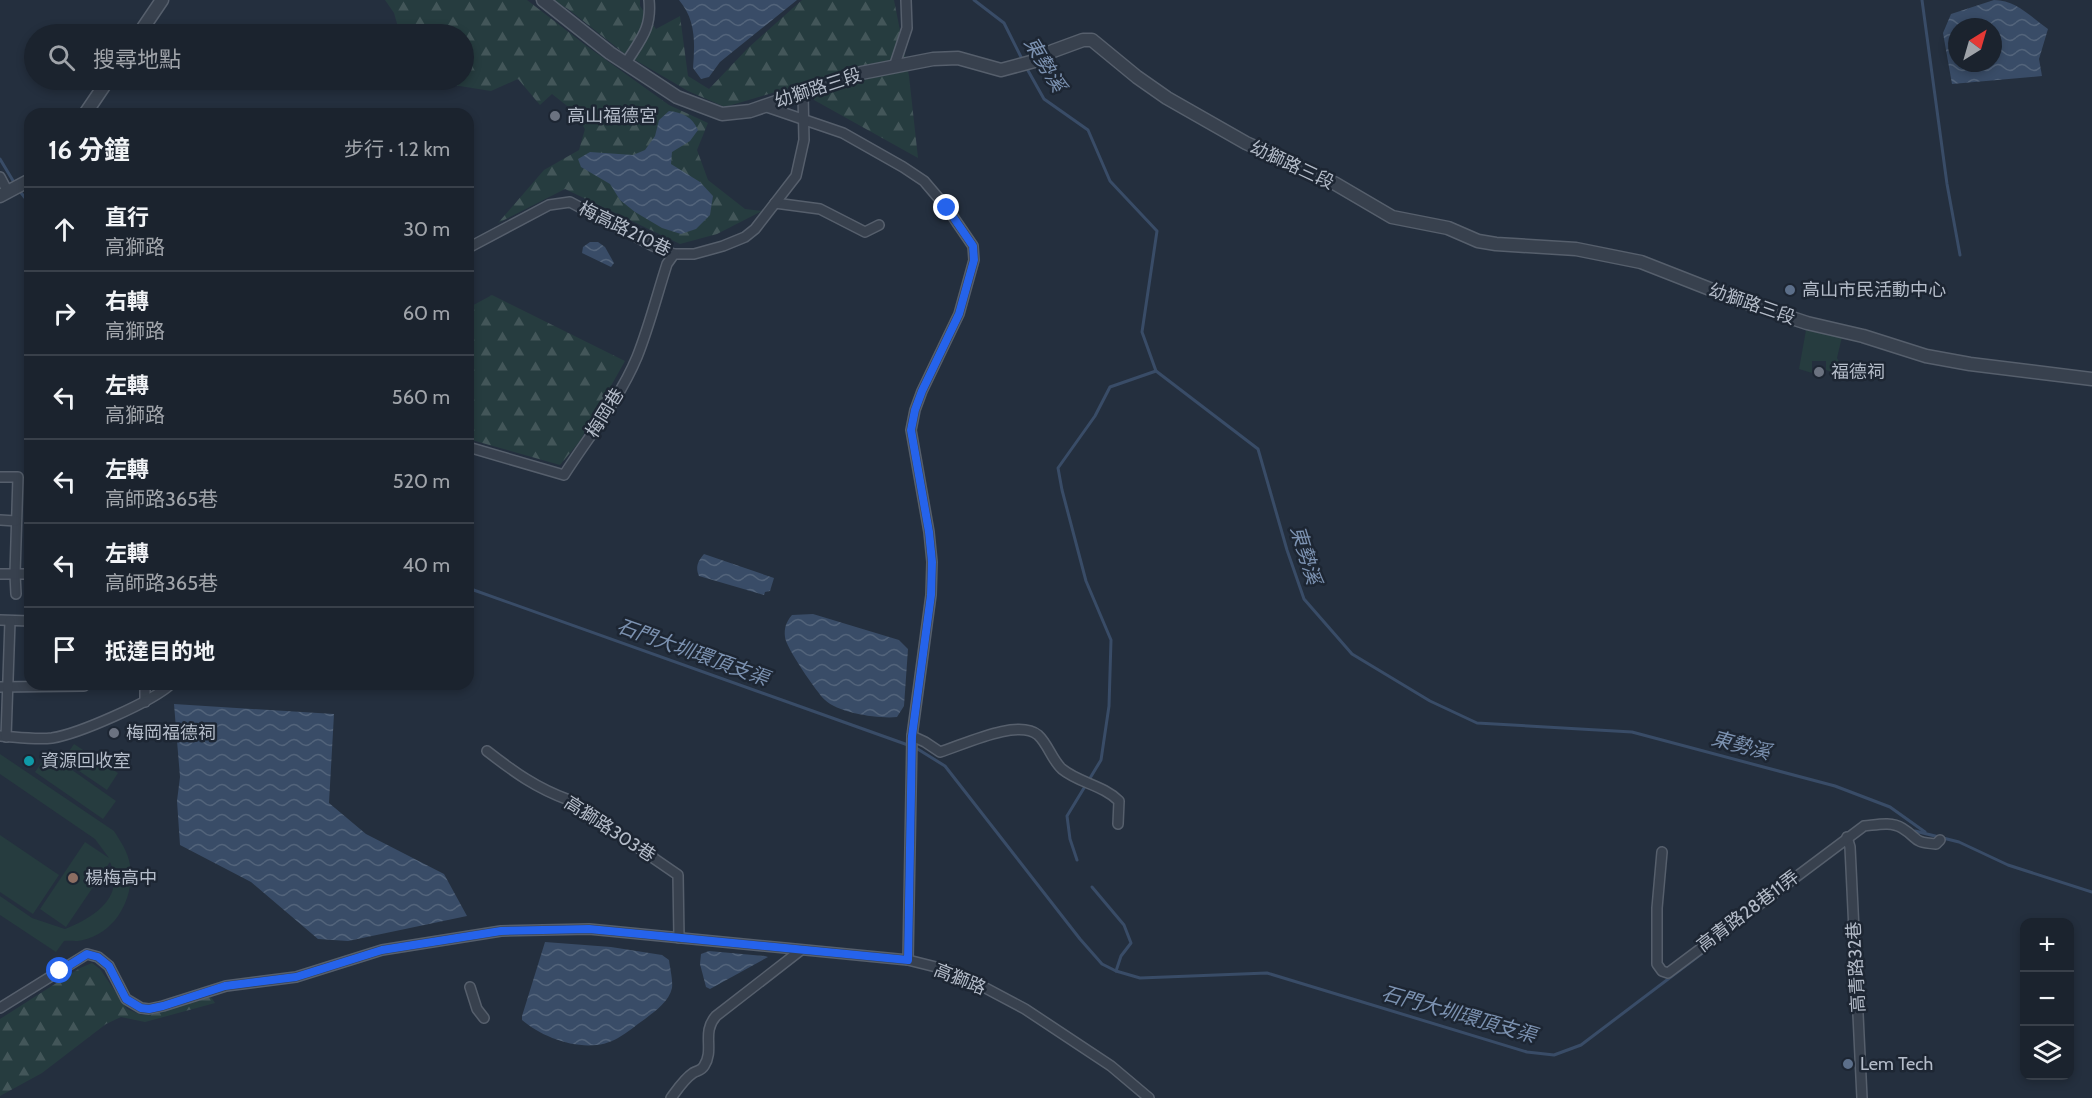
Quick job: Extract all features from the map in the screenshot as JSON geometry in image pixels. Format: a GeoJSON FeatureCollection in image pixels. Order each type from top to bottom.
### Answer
{"type":"FeatureCollection","features":[{"type":"Feature","properties":{"kind":"street"},"geometry":{"type":"LineString","coordinates":[[146,24],[162,0]]}},
{"type":"Feature","properties":{"kind":"street","name":"幼獅路三段"},"geometry":{"type":"LineString","coordinates":[[543,0],[626,63],[677,98],[722,114],[750,111],[861,74],[933,59],[958,58],[1001,70],[1038,60],[1053,51],[1083,40],[1092,40],[1167,98],[1245,143],[1334,183],[1392,217],[1448,228],[1478,241],[1576,249],[1641,262],[1738,300],[1807,323],[1863,336],[1926,356],[2092,380]]}},
{"type":"Feature","properties":{"kind":"street"},"geometry":{"type":"LineString","coordinates":[[626,63],[648,27],[651,16],[650,0]]}},
{"type":"Feature","properties":{"kind":"street"},"geometry":{"type":"LineString","coordinates":[[894,67],[907,28],[906,0]]}},
{"type":"Feature","properties":{"kind":"street"},"geometry":{"type":"LineString","coordinates":[[89,108],[101,90]]}},
{"type":"Feature","properties":{"kind":"street","name":"梅高路210巷"},"geometry":{"type":"LineString","coordinates":[[474,245],[549,205],[570,202],[653,246],[674,254],[694,254],[745,237],[755,229],[796,176],[804,140],[803,93]]}},
{"type":"Feature","properties":{"kind":"street"},"geometry":{"type":"LineString","coordinates":[[764,106],[843,133],[924,181],[947,208],[973,246],[974,260],[963,302],[949,339],[922,391],[911,430],[932,562],[931,595],[912,736],[908,960]]}},
{"type":"Feature","properties":{"kind":"street"},"geometry":{"type":"LineString","coordinates":[[0,177],[19,187]]}},
{"type":"Feature","properties":{"kind":"street"},"geometry":{"type":"LineString","coordinates":[[775,202],[820,209],[865,232],[879,225]]}},
{"type":"Feature","properties":{"kind":"street","name":"梅岡巷"},"geometry":{"type":"LineString","coordinates":[[474,449],[564,475],[604,418],[627,378],[637,357],[667,264],[674,254]]}},
{"type":"Feature","properties":{"kind":"street"},"geometry":{"type":"LineString","coordinates":[[0,477],[18,477],[16,594]]}},
{"type":"Feature","properties":{"kind":"street"},"geometry":{"type":"LineString","coordinates":[[0,520],[16,520]]}},
{"type":"Feature","properties":{"kind":"street"},"geometry":{"type":"LineString","coordinates":[[0,574],[24,574]]}},
{"type":"Feature","properties":{"kind":"street"},"geometry":{"type":"LineString","coordinates":[[24,621],[5,621],[3,736],[50,738],[69,734],[145,702],[162,690]]}},
{"type":"Feature","properties":{"kind":"street"},"geometry":{"type":"LineString","coordinates":[[3,687],[24,687]]}},
{"type":"Feature","properties":{"kind":"street"},"geometry":{"type":"LineString","coordinates":[[145,690],[145,702]]}},
{"type":"Feature","properties":{"kind":"street"},"geometry":{"type":"LineString","coordinates":[[912,736],[940,752],[1018,728],[1031,731],[1040,736],[1062,769],[1111,793],[1119,801],[1118,824]]}},
{"type":"Feature","properties":{"kind":"street","name":"高獅路303巷"},"geometry":{"type":"LineString","coordinates":[[487,751],[525,781],[569,800],[678,875],[679,938]]}},
{"type":"Feature","properties":{"kind":"street","name":"高青路28巷11弄"},"geometry":{"type":"LineString","coordinates":[[1662,852],[1657,908],[1657,964],[1662,971],[1668,973],[1864,826],[1883,824],[1902,827],[1920,843],[1936,844],[1940,840]]}},
{"type":"Feature","properties":{"kind":"street","name":"高青路32巷"},"geometry":{"type":"LineString","coordinates":[[1847,837],[1850,847],[1862,1098]]}},
{"type":"Feature","properties":{"kind":"street","name":"高獅路"},"geometry":{"type":"LineString","coordinates":[[0,1008],[87,954],[98,957],[109,966],[126,999],[141,1008],[149,1009],[225,986],[296,977],[382,950],[501,931],[589,929],[908,960],[948,970],[1025,1009],[1111,1066],[1149,1098]]}},
{"type":"Feature","properties":{"kind":"street"},"geometry":{"type":"LineString","coordinates":[[671,1098],[692,1073],[702,1069],[705,1064],[709,1055],[709,1024],[801,950]]}},
{"type":"Feature","properties":{"kind":"street"},"geometry":{"type":"LineString","coordinates":[[470,987],[477,1010],[484,1018]]}},
{"type":"Feature","properties":{"kind":"green space"},"geometry":{"type":"Polygon","coordinates":[[[385,0],[527,0],[669,105],[708,123],[697,150],[708,180],[745,209],[762,211],[717,234],[680,244],[565,189],[498,223],[544,170],[579,150],[585,129],[571,109],[552,94],[540,105],[518,79],[491,91],[474,88],[474,24],[397,24],[394,13],[385,0]]]}},
{"type":"Feature","properties":{"kind":"green space"},"geometry":{"type":"Polygon","coordinates":[[[553,0],[640,0],[640,6],[656,29],[680,16],[688,76],[709,89],[748,48],[802,0],[894,0],[909,76],[918,158],[814,100],[810,82],[725,107],[688,91],[625,54],[568,9],[553,0]]]}},
{"type":"Feature","properties":{"kind":"green space"},"geometry":{"type":"Polygon","coordinates":[[[492,295],[625,361],[580,441],[560,465],[474,441],[474,305],[492,295]]]}},
{"type":"Feature","properties":{"kind":"green space"},"geometry":{"type":"Polygon","coordinates":[[[1806,330],[1842,337],[1837,358],[1841,365],[1838,374],[1826,370],[1826,361],[1812,361],[1812,373],[1799,369],[1806,330]]]}},
{"type":"Feature","properties":{"kind":"green space"},"geometry":{"type":"Polygon","coordinates":[[[74,744],[118,773],[107,790],[63,760],[74,744]]]}},
{"type":"Feature","properties":{"kind":"green space"},"geometry":{"type":"Polygon","coordinates":[[[48,753],[116,801],[103,819],[35,772],[48,753]]]}},
{"type":"Feature","properties":{"kind":"green space"},"geometry":{"type":"Polygon","coordinates":[[[0,754],[114,831],[129,860],[131,877],[129,889],[121,912],[114,922],[95,936],[81,941],[64,941],[56,952],[0,915],[0,896],[32,918],[65,929],[86,919],[104,905],[114,886],[114,875],[110,862],[66,927],[40,909],[85,842],[109,858],[95,839],[0,774],[0,754]]]}},
{"type":"Feature","properties":{"kind":"green space"},"geometry":{"type":"Polygon","coordinates":[[[0,835],[59,875],[33,914],[0,892],[0,835]]]}},
{"type":"Feature","properties":{"kind":"green space"},"geometry":{"type":"Polygon","coordinates":[[[92,963],[100,969],[127,1009],[142,1015],[211,997],[215,1003],[145,1022],[121,1017],[106,1024],[42,1073],[0,1096],[0,1019],[80,968],[92,963]]]}},
{"type":"Feature","properties":{"kind":"water"},"geometry":{"type":"Polygon","coordinates":[[[679,0],[797,0],[720,62],[709,77],[701,79],[693,68],[694,41],[689,16],[679,0]]]}},
{"type":"Feature","properties":{"kind":"water"},"geometry":{"type":"Polygon","coordinates":[[[1994,0],[2009,3],[2023,10],[2048,29],[2039,59],[2042,76],[1952,84],[1950,72],[2002,72],[2002,18],[1949,18],[1951,14],[1994,0]]]}},
{"type":"Feature","properties":{"kind":"water"},"geometry":{"type":"Polygon","coordinates":[[[1948,21],[1948,61],[1943,33],[1948,21]]]}},
{"type":"Feature","properties":{"kind":"water"},"geometry":{"type":"Polygon","coordinates":[[[669,111],[687,116],[698,130],[690,141],[672,152],[671,164],[700,182],[713,196],[710,215],[696,229],[681,234],[662,228],[635,212],[620,200],[610,184],[581,167],[578,159],[590,152],[633,155],[645,150],[655,136],[659,120],[669,111]]]}},
{"type":"Feature","properties":{"kind":"water"},"geometry":{"type":"Polygon","coordinates":[[[590,242],[598,242],[605,247],[614,263],[611,267],[582,253],[583,247],[590,242]]]}},
{"type":"Feature","properties":{"kind":"water"},"geometry":{"type":"Polygon","coordinates":[[[704,554],[774,578],[770,591],[765,592],[764,595],[699,576],[698,564],[704,554]]]}},
{"type":"Feature","properties":{"kind":"water"},"geometry":{"type":"Polygon","coordinates":[[[813,614],[899,640],[908,649],[904,706],[897,717],[870,716],[849,712],[831,705],[821,696],[796,659],[785,637],[786,625],[792,615],[813,614]]]}},
{"type":"Feature","properties":{"kind":"water"},"geometry":{"type":"Polygon","coordinates":[[[174,704],[334,714],[329,803],[366,834],[444,874],[467,916],[348,941],[318,939],[251,882],[180,845],[177,801],[180,777],[174,704]]]}},
{"type":"Feature","properties":{"kind":"water"},"geometry":{"type":"Polygon","coordinates":[[[545,942],[611,947],[662,955],[669,960],[672,988],[665,1002],[653,1013],[607,1043],[581,1045],[555,1039],[522,1020],[545,942]]]}},
{"type":"Feature","properties":{"kind":"water"},"geometry":{"type":"Polygon","coordinates":[[[709,951],[768,957],[710,989],[706,987],[700,964],[701,954],[709,951]]]}},
{"type":"Feature","properties":{"kind":"waterway","name":"東勢溪"},"geometry":{"type":"LineString","coordinates":[[974,0],[1004,23],[1023,61]]}},
{"type":"Feature","properties":{"kind":"waterway"},"geometry":{"type":"LineString","coordinates":[[1922,0],[1947,184],[1960,255]]}},
{"type":"Feature","properties":{"kind":"waterway","name":"東勢溪"},"geometry":{"type":"LineString","coordinates":[[1026,67],[1044,99],[1088,130],[1110,181],[1157,231],[1142,332],[1156,371],[1258,449],[1287,550],[1304,599],[1352,654],[1430,701],[1477,723],[1632,732],[1835,786],[1890,807],[1925,832]]}},
{"type":"Feature","properties":{"kind":"waterway","name":"石門大圳環頂支渠"},"geometry":{"type":"LineString","coordinates":[[0,159],[15,184]]}},
{"type":"Feature","properties":{"kind":"waterway","name":"石門大圳環頂支渠"},"geometry":{"type":"LineString","coordinates":[[18,189],[24,196]]}},
{"type":"Feature","properties":{"kind":"waterway","name":"石門大圳環頂支渠"},"geometry":{"type":"LineString","coordinates":[[1077,860],[1070,839],[1067,816],[1101,760],[1109,706],[1111,640],[1086,581],[1058,468],[1095,416],[1110,387],[1156,371]]}},
{"type":"Feature","properties":{"kind":"waterway","name":"石門大圳環頂支渠"},"geometry":{"type":"LineString","coordinates":[[474,590],[908,745]]}},
{"type":"Feature","properties":{"kind":"waterway","name":"石門大圳環頂支渠"},"geometry":{"type":"LineString","coordinates":[[916,748],[945,766],[1102,964],[1140,978],[1267,973],[1527,1052],[1554,1055],[1581,1045],[1725,936]]}},
{"type":"Feature","properties":{"kind":"waterway","name":"石門大圳環頂支渠"},"geometry":{"type":"LineString","coordinates":[[1915,831],[1959,842],[2008,865],[2092,892]]}},
{"type":"Feature","properties":{"kind":"waterway","name":"石門大圳環頂支渠"},"geometry":{"type":"LineString","coordinates":[[1092,887],[1124,925],[1131,943],[1121,956],[1116,971]]}},
{"type":"Feature","properties":{"kind":"place","name":"高山福德宮"},"geometry":{"type":"Point","coordinates":[555,116]}},
{"type":"Feature","properties":{"kind":"place","name":"高山市民活動中心"},"geometry":{"type":"Point","coordinates":[1790,290]}},
{"type":"Feature","properties":{"kind":"place","name":"福德祠"},"geometry":{"type":"Point","coordinates":[1819,372]}},
{"type":"Feature","properties":{"kind":"place","name":"梅岡福德祠"},"geometry":{"type":"Point","coordinates":[114,733]}},
{"type":"Feature","properties":{"kind":"place","name":"資源回收室"},"geometry":{"type":"Point","coordinates":[29,761]}},
{"type":"Feature","properties":{"kind":"place","name":"楊梅高中"},"geometry":{"type":"Point","coordinates":[73,878]}},
{"type":"Feature","properties":{"kind":"place","name":"Lem Tech"},"geometry":{"type":"Point","coordinates":[1848,1064]}},
{"type":"Feature","properties":{"kind":"route"},"geometry":{"type":"LineString","coordinates":[[60,971],[87,954],[98,957],[109,966],[126,999],[141,1008],[149,1009],[225,986],[296,977],[382,950],[501,931],[589,929],[908,960],[912,736],[931,595],[932,562],[924,497],[911,430],[922,391],[949,339],[959,314],[974,260],[973,246],[947,208]]}}]}
